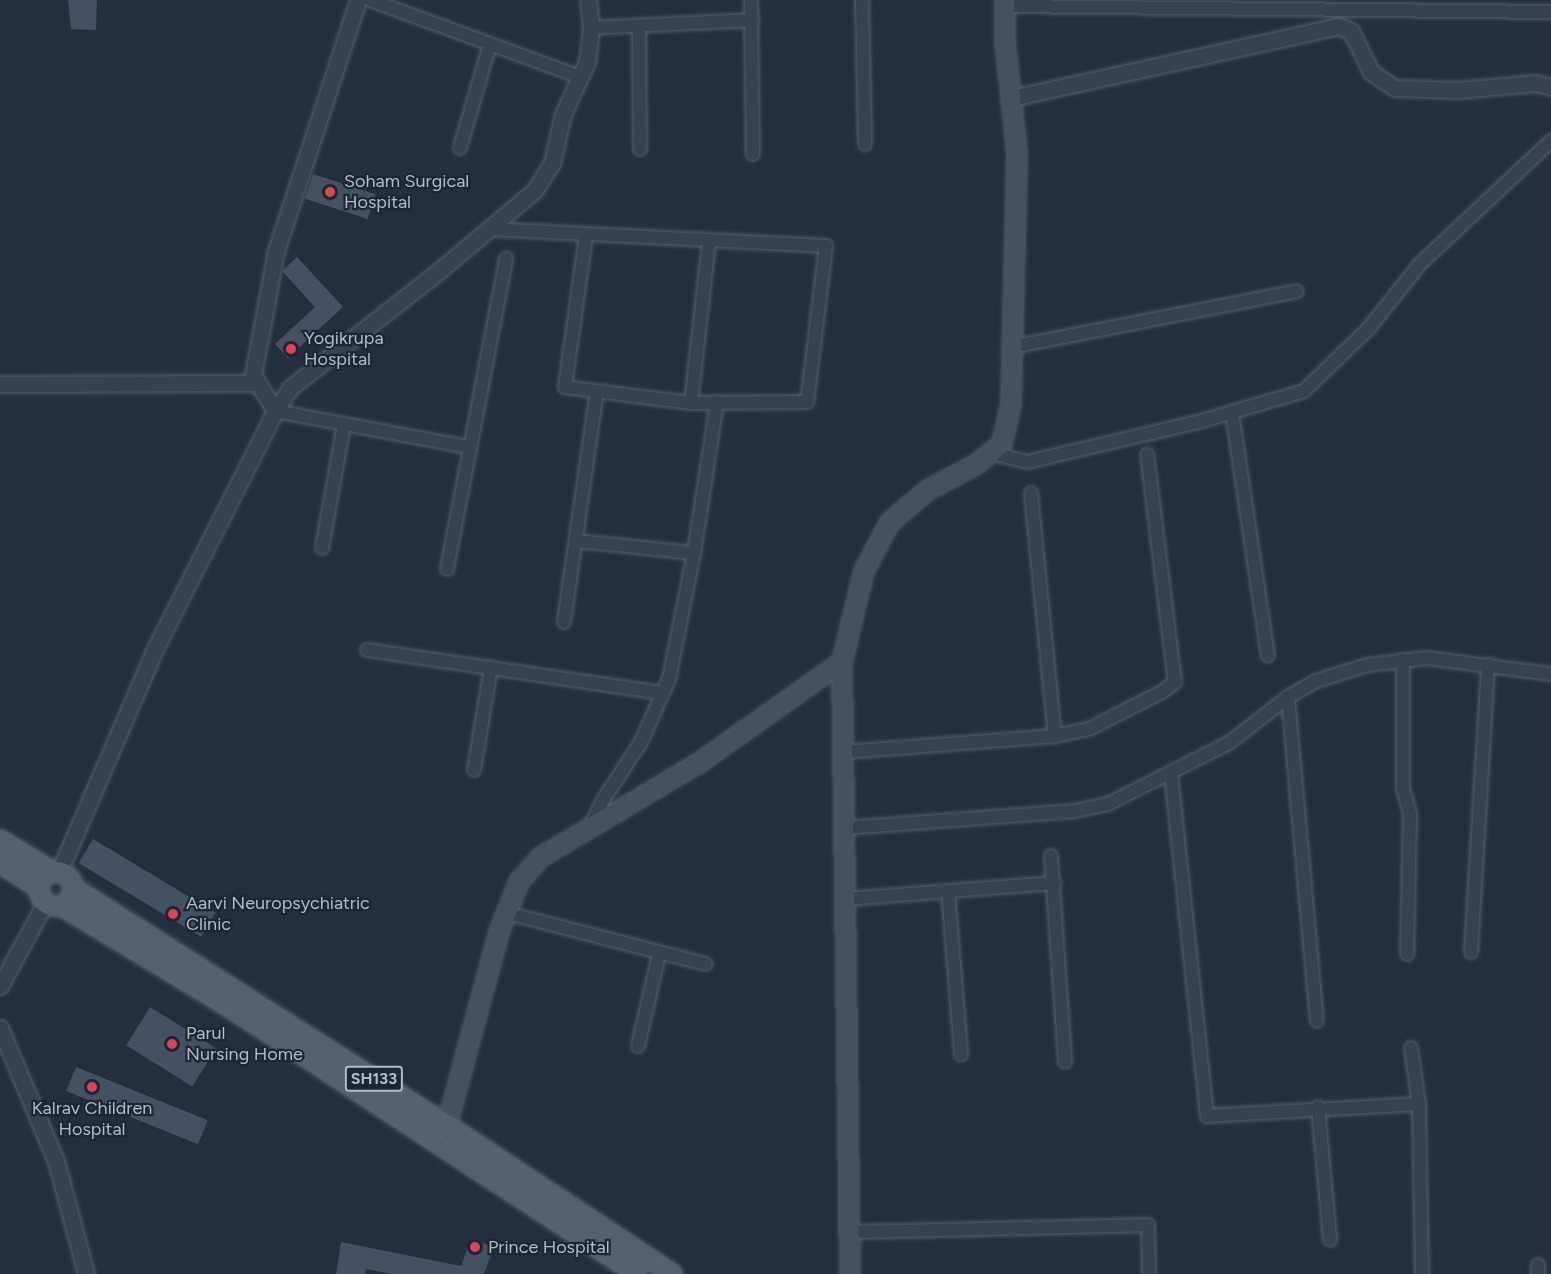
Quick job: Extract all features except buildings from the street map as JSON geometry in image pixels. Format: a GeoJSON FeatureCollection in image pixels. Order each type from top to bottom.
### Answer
{"type":"FeatureCollection","features":[{"type":"Feature","properties":{"kind":"main road"},"geometry":{"type":"LineString","coordinates":[[850,1274],[842,662],[864,571],[890,522],[928,490],[991,453],[1002,444],[1011,404],[1017,153],[1005,3]]}},
{"type":"Feature","properties":{"kind":"main road"},"geometry":{"type":"LineString","coordinates":[[441,1133],[507,913],[519,882],[541,857],[702,761],[842,662]]}},
{"type":"Feature","properties":{"kind":"main road"},"geometry":{"type":"LineString","coordinates":[[0,840],[69,877],[73,888],[71,898],[48,899]]}},
{"type":"Feature","properties":{"kind":"main road"},"geometry":{"type":"LineString","coordinates":[[0,862],[48,899],[441,1133],[637,1274]]}},
{"type":"Feature","properties":{"kind":"main road"},"geometry":{"type":"LineString","coordinates":[[48,899],[43,877],[56,872]]}},
{"type":"Feature","properties":{"kind":"main road","name":"SH133"},"geometry":{"type":"LineString","coordinates":[[73,888],[441,1133],[672,1274]]}},
{"type":"Feature","properties":{"kind":"street"},"geometry":{"type":"LineString","coordinates":[[358,0],[276,251],[254,383],[275,411],[468,447]]}},
{"type":"Feature","properties":{"kind":"street"},"geometry":{"type":"LineString","coordinates":[[370,0],[580,77]]}},
{"type":"Feature","properties":{"kind":"street"},"geometry":{"type":"LineString","coordinates":[[56,872],[154,651],[275,411],[290,388],[489,229],[535,190],[548,171],[563,114],[590,52],[591,28],[588,0]]}},
{"type":"Feature","properties":{"kind":"street"},"geometry":{"type":"LineString","coordinates":[[751,0],[753,154]]}},
{"type":"Feature","properties":{"kind":"street"},"geometry":{"type":"LineString","coordinates":[[862,0],[865,144]]}},
{"type":"Feature","properties":{"kind":"street"},"geometry":{"type":"LineString","coordinates":[[1005,3],[1543,8]]}},
{"type":"Feature","properties":{"kind":"street"},"geometry":{"type":"LineString","coordinates":[[591,28],[753,20]]}},
{"type":"Feature","properties":{"kind":"street"},"geometry":{"type":"LineString","coordinates":[[639,26],[640,149]]}},
{"type":"Feature","properties":{"kind":"street"},"geometry":{"type":"LineString","coordinates":[[1011,98],[1338,26],[1351,31],[1371,72],[1395,88],[1457,90],[1535,83],[1551,87]]}},
{"type":"Feature","properties":{"kind":"street"},"geometry":{"type":"LineString","coordinates":[[460,148],[490,44]]}},
{"type":"Feature","properties":{"kind":"street"},"geometry":{"type":"LineString","coordinates":[[991,453],[1027,462],[1232,412],[1304,391],[1368,329],[1420,264],[1551,141]]}},
{"type":"Feature","properties":{"kind":"street"},"geometry":{"type":"LineString","coordinates":[[489,229],[586,235],[709,243],[826,246],[807,402],[691,403],[565,387],[586,235]]}},
{"type":"Feature","properties":{"kind":"street"},"geometry":{"type":"LineString","coordinates":[[691,403],[709,243]]}},
{"type":"Feature","properties":{"kind":"street"},"geometry":{"type":"LineString","coordinates":[[447,568],[468,447],[506,260]]}},
{"type":"Feature","properties":{"kind":"street"},"geometry":{"type":"LineString","coordinates":[[1012,347],[1298,291]]}},
{"type":"Feature","properties":{"kind":"street"},"geometry":{"type":"LineString","coordinates":[[0,384],[254,383]]}},
{"type":"Feature","properties":{"kind":"street"},"geometry":{"type":"LineString","coordinates":[[564,622],[597,391]]}},
{"type":"Feature","properties":{"kind":"street"},"geometry":{"type":"LineString","coordinates":[[590,827],[603,800],[641,742],[663,693],[694,553],[717,402]]}},
{"type":"Feature","properties":{"kind":"street"},"geometry":{"type":"LineString","coordinates":[[1232,412],[1268,655]]}},
{"type":"Feature","properties":{"kind":"street"},"geometry":{"type":"LineString","coordinates":[[322,548],[344,424]]}},
{"type":"Feature","properties":{"kind":"street"},"geometry":{"type":"LineString","coordinates":[[844,752],[1055,736],[1089,729],[1155,696],[1175,682],[1147,455]]}},
{"type":"Feature","properties":{"kind":"street"},"geometry":{"type":"LineString","coordinates":[[1030,493],[1055,736]]}},
{"type":"Feature","properties":{"kind":"street"},"geometry":{"type":"LineString","coordinates":[[577,541],[694,553]]}},
{"type":"Feature","properties":{"kind":"street"},"geometry":{"type":"LineString","coordinates":[[367,650],[663,693]]}},
{"type":"Feature","properties":{"kind":"street"},"geometry":{"type":"LineString","coordinates":[[845,828],[1075,811],[1108,804],[1243,734],[1288,697],[1331,675],[1402,660],[1427,658],[1551,674]]}},
{"type":"Feature","properties":{"kind":"street"},"geometry":{"type":"LineString","coordinates":[[1402,660],[1403,789],[1410,814],[1407,954]]}},
{"type":"Feature","properties":{"kind":"street"},"geometry":{"type":"LineString","coordinates":[[1471,952],[1488,665]]}},
{"type":"Feature","properties":{"kind":"street"},"geometry":{"type":"LineString","coordinates":[[474,770],[491,668]]}},
{"type":"Feature","properties":{"kind":"street"},"geometry":{"type":"LineString","coordinates":[[1288,697],[1317,1021]]}},
{"type":"Feature","properties":{"kind":"street"},"geometry":{"type":"LineString","coordinates":[[1170,773],[1207,1116],[1318,1107],[1419,1104]]}},
{"type":"Feature","properties":{"kind":"street"},"geometry":{"type":"LineString","coordinates":[[1051,856],[1065,1062]]}},
{"type":"Feature","properties":{"kind":"street"},"geometry":{"type":"LineString","coordinates":[[846,898],[1054,884]]}},
{"type":"Feature","properties":{"kind":"street"},"geometry":{"type":"LineString","coordinates":[[948,891],[961,1054]]}},
{"type":"Feature","properties":{"kind":"street"},"geometry":{"type":"LineString","coordinates":[[0,986],[48,899]]}},
{"type":"Feature","properties":{"kind":"street"},"geometry":{"type":"LineString","coordinates":[[507,913],[659,954],[706,964]]}},
{"type":"Feature","properties":{"kind":"street"},"geometry":{"type":"LineString","coordinates":[[638,1046],[659,954]]}},
{"type":"Feature","properties":{"kind":"street"},"geometry":{"type":"LineString","coordinates":[[0,1028],[56,1161],[86,1274]]}},
{"type":"Feature","properties":{"kind":"street"},"geometry":{"type":"LineString","coordinates":[[1411,1048],[1419,1104],[1422,1274]]}},
{"type":"Feature","properties":{"kind":"street"},"geometry":{"type":"LineString","coordinates":[[1318,1107],[1330,1239]]}},
{"type":"Feature","properties":{"kind":"street"},"geometry":{"type":"LineString","coordinates":[[850,1232],[1148,1225],[1149,1274]]}},
{"type":"Feature","properties":{"kind":"place","name":"Soham Surgical Hospital"},"geometry":{"type":"Point","coordinates":[330,192]}},
{"type":"Feature","properties":{"kind":"place","name":"Yogikrupa Hospital"},"geometry":{"type":"Point","coordinates":[291,349]}},
{"type":"Feature","properties":{"kind":"place","name":"Aarvi Neuropsychiatric Clinic"},"geometry":{"type":"Point","coordinates":[173,914]}},
{"type":"Feature","properties":{"kind":"place","name":"Parul Nursing Home"},"geometry":{"type":"Point","coordinates":[172,1044]}},
{"type":"Feature","properties":{"kind":"place","name":"Kalrav Children Hospital"},"geometry":{"type":"Point","coordinates":[92,1087]}},
{"type":"Feature","properties":{"kind":"place","name":"Prince Hospital"},"geometry":{"type":"Point","coordinates":[475,1247]}}]}
